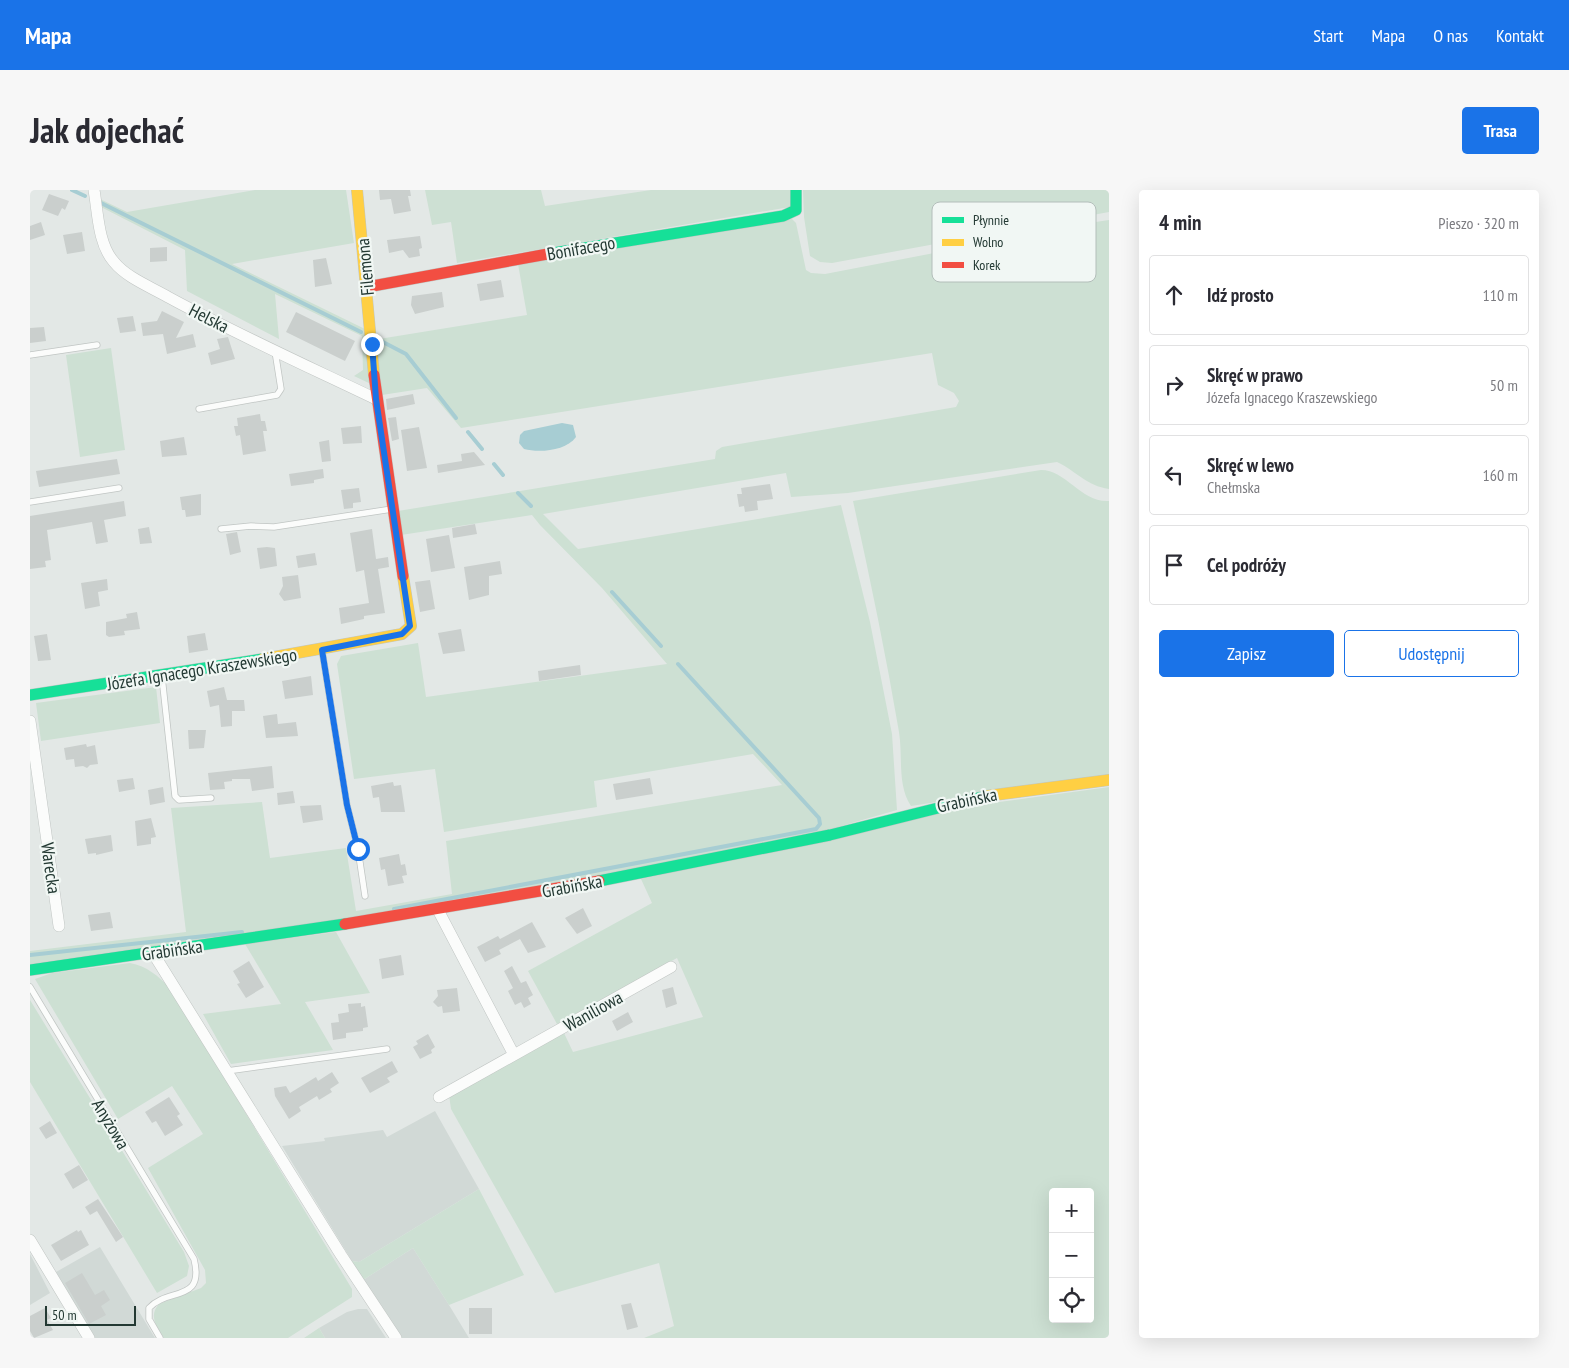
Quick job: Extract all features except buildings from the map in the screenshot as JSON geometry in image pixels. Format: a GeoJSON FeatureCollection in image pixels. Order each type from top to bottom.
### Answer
{"type":"FeatureCollection","features":[{"type":"Feature","properties":{"kind":"street","name":"Helska"},"geometry":{"type":"LineString","coordinates":[[94,190],[101,234],[106,248],[113,262],[125,272],[180,303],[376,399]]}},
{"type":"Feature","properties":{"kind":"street","name":"Filemona"},"geometry":{"type":"LineString","coordinates":[[358,190],[376,399],[394,509],[410,626],[402,634]]}},
{"type":"Feature","properties":{"kind":"street","name":"Bonifacego"},"geometry":{"type":"LineString","coordinates":[[367,287],[633,239],[783,216],[796,210],[796,190]]}},
{"type":"Feature","properties":{"kind":"street","name":"Józefa Ignacego Kraszewskiego"},"geometry":{"type":"LineString","coordinates":[[30,695],[162,677],[322,650],[402,634]]}},
{"type":"Feature","properties":{"kind":"street","name":"Warecka"},"geometry":{"type":"LineString","coordinates":[[30,721],[59,926]]}},
{"type":"Feature","properties":{"kind":"street","name":"Grabińska"},"geometry":{"type":"LineString","coordinates":[[30,970],[438,910],[641,874],[830,835],[932,808],[1000,793],[1109,780]]}},
{"type":"Feature","properties":{"kind":"street"},"geometry":{"type":"LineString","coordinates":[[438,910],[514,1055]]}},
{"type":"Feature","properties":{"kind":"street"},"geometry":{"type":"LineString","coordinates":[[153,953],[396,1338]]}},
{"type":"Feature","properties":{"kind":"street","name":"Waniliowa"},"geometry":{"type":"LineString","coordinates":[[438,1097],[671,967]]}},
{"type":"Feature","properties":{"kind":"street"},"geometry":{"type":"LineString","coordinates":[[30,1240],[88,1338]]}},
{"type":"Feature","properties":{"kind":"lane"},"geometry":{"type":"LineString","coordinates":[[30,355],[97,345]]}},
{"type":"Feature","properties":{"kind":"lane"},"geometry":{"type":"LineString","coordinates":[[199,409],[277,395],[281,389],[275,351]]}},
{"type":"Feature","properties":{"kind":"lane"},"geometry":{"type":"LineString","coordinates":[[30,502],[119,488]]}},
{"type":"Feature","properties":{"kind":"lane"},"geometry":{"type":"LineString","coordinates":[[221,530],[251,526],[274,527],[394,509]]}},
{"type":"Feature","properties":{"kind":"lane"},"geometry":{"type":"LineString","coordinates":[[322,650],[347,805],[358,849],[365,896]]}},
{"type":"Feature","properties":{"kind":"lane"},"geometry":{"type":"LineString","coordinates":[[162,677],[175,796],[179,800],[211,798]]}},
{"type":"Feature","properties":{"kind":"lane","name":"Anyżowa"},"geometry":{"type":"LineString","coordinates":[[30,987],[194,1259],[197,1276],[191,1288],[149,1308],[149,1319],[160,1338]]}},
{"type":"Feature","properties":{"kind":"lane"},"geometry":{"type":"LineString","coordinates":[[227,1072],[387,1049]]}},
{"type":"Feature","properties":{"kind":"shaded area"},"geometry":{"type":"Polygon","coordinates":[[[435,1111],[479,1189],[359,1262],[352,1261],[282,1146],[325,1141],[324,1138],[383,1130],[387,1137],[435,1111]]]}},
{"type":"Feature","properties":{"kind":"shaded area"},"geometry":{"type":"Polygon","coordinates":[[[100,1247],[155,1338],[94,1338],[56,1272],[100,1247]]]}},
{"type":"Feature","properties":{"kind":"shaded area"},"geometry":{"type":"Polygon","coordinates":[[[413,1248],[469,1338],[399,1338],[363,1280],[413,1248]]]}},
{"type":"Feature","properties":{"kind":"shaded area"},"geometry":{"type":"Polygon","coordinates":[[[30,1254],[50,1293],[30,1305],[30,1254]]]}},
{"type":"Feature","properties":{"kind":"shaded area"},"geometry":{"type":"Polygon","coordinates":[[[367,1309],[386,1338],[325,1338],[319,1328],[347,1312],[367,1309]]]}},
{"type":"Feature","properties":{"kind":"green space"},"geometry":{"type":"Polygon","coordinates":[[[255,190],[346,190],[354,243],[232,264],[365,329],[373,385],[354,376],[363,370],[362,336],[275,294],[279,339],[187,291],[185,250],[101,207],[100,199],[127,212],[255,190]]]}},
{"type":"Feature","properties":{"kind":"green space"},"geometry":{"type":"Polygon","coordinates":[[[425,190],[541,190],[545,206],[651,190],[793,190],[790,207],[457,263],[451,222],[432,225],[425,190]]]}},
{"type":"Feature","properties":{"kind":"green space"},"geometry":{"type":"Polygon","coordinates":[[[803,190],[1109,190],[1109,212],[1096,214],[1096,202],[932,202],[932,245],[832,263],[820,262],[810,256],[804,217],[803,190]]]}},
{"type":"Feature","properties":{"kind":"green space"},"geometry":{"type":"Polygon","coordinates":[[[792,219],[796,223],[806,270],[811,273],[825,274],[932,253],[932,282],[1096,282],[1096,222],[1109,220],[1109,489],[1088,482],[1057,462],[848,493],[791,497],[786,473],[543,514],[578,549],[841,505],[870,622],[892,734],[897,810],[824,831],[466,901],[30,964],[30,951],[186,932],[171,808],[262,802],[270,858],[346,848],[356,911],[452,894],[446,841],[782,785],[753,754],[594,781],[597,807],[444,832],[435,769],[354,779],[337,664],[341,656],[418,643],[426,697],[667,664],[602,588],[532,515],[401,535],[398,511],[715,459],[716,451],[722,447],[956,407],[959,401],[954,393],[938,385],[932,353],[461,428],[427,388],[382,395],[376,343],[379,344],[379,339],[527,315],[518,264],[792,219]]]}},
{"type":"Feature","properties":{"kind":"green space"},"geometry":{"type":"Polygon","coordinates":[[[111,348],[125,450],[80,457],[66,355],[111,348]]]}},
{"type":"Feature","properties":{"kind":"green space"},"geometry":{"type":"Polygon","coordinates":[[[1041,470],[1050,471],[1058,475],[1090,497],[1109,501],[1109,775],[911,806],[902,780],[900,741],[894,703],[853,501],[1041,470]]]}},
{"type":"Feature","properties":{"kind":"green space"},"geometry":{"type":"Polygon","coordinates":[[[156,687],[160,723],[41,741],[36,703],[156,687]]]}},
{"type":"Feature","properties":{"kind":"green space"},"geometry":{"type":"Polygon","coordinates":[[[1109,787],[1109,1338],[644,1338],[674,1326],[659,1263],[555,1293],[451,1109],[449,1095],[564,1033],[573,1052],[703,1017],[677,958],[557,1024],[528,971],[652,903],[641,879],[977,805],[1109,787]]]}},
{"type":"Feature","properties":{"kind":"green space"},"geometry":{"type":"Polygon","coordinates":[[[336,932],[370,993],[305,1002],[333,1050],[231,1064],[203,1014],[281,1004],[245,944],[336,932]]]}},
{"type":"Feature","properties":{"kind":"green space"},"geometry":{"type":"Polygon","coordinates":[[[130,963],[142,966],[152,972],[170,988],[352,1289],[352,1297],[288,1338],[164,1338],[156,1326],[154,1313],[159,1304],[201,1288],[206,1283],[205,1270],[148,1168],[203,1134],[172,1086],[118,1119],[35,979],[52,973],[130,963]]]}},
{"type":"Feature","properties":{"kind":"green space"},"geometry":{"type":"Polygon","coordinates":[[[30,1000],[184,1252],[189,1266],[187,1276],[157,1293],[30,1082],[30,1000]]]}},
{"type":"Feature","properties":{"kind":"green space"},"geometry":{"type":"Polygon","coordinates":[[[479,1189],[524,1275],[449,1305],[413,1248],[363,1280],[352,1261],[359,1262],[479,1189]]]}},
{"type":"Feature","properties":{"kind":"green space"},"geometry":{"type":"Polygon","coordinates":[[[319,1328],[325,1338],[304,1338],[319,1328]]]}},
{"type":"Feature","properties":{"kind":"water"},"geometry":{"type":"Polygon","coordinates":[[[562,423],[573,425],[576,437],[566,445],[552,450],[537,451],[524,449],[519,443],[520,435],[524,431],[562,423]]]}},
{"type":"Feature","properties":{"kind":"waterway"},"geometry":{"type":"LineString","coordinates":[[72,190],[85,196]]}},
{"type":"Feature","properties":{"kind":"waterway"},"geometry":{"type":"LineString","coordinates":[[101,203],[361,332]]}},
{"type":"Feature","properties":{"kind":"waterway"},"geometry":{"type":"LineString","coordinates":[[381,341],[406,354],[456,418]]}},
{"type":"Feature","properties":{"kind":"waterway"},"geometry":{"type":"LineString","coordinates":[[468,432],[482,449]]}},
{"type":"Feature","properties":{"kind":"waterway"},"geometry":{"type":"LineString","coordinates":[[494,464],[503,475]]}},
{"type":"Feature","properties":{"kind":"waterway"},"geometry":{"type":"LineString","coordinates":[[518,493],[531,506]]}},
{"type":"Feature","properties":{"kind":"waterway"},"geometry":{"type":"LineString","coordinates":[[612,592],[661,646]]}},
{"type":"Feature","properties":{"kind":"waterway"},"geometry":{"type":"LineString","coordinates":[[394,909],[816,829],[820,824],[819,818],[678,664]]}},
{"type":"Feature","properties":{"kind":"waterway"},"geometry":{"type":"LineString","coordinates":[[30,955],[242,932]]}},
{"type":"Feature","properties":{"kind":"traffic: fast"},"geometry":{"type":"LineString","coordinates":[[553,253],[783,216],[796,210],[796,190]]}},
{"type":"Feature","properties":{"kind":"traffic: fast"},"geometry":{"type":"LineString","coordinates":[[30,695],[263,659]]}},
{"type":"Feature","properties":{"kind":"traffic: fast"},"geometry":{"type":"LineString","coordinates":[[599,881],[830,835],[986,796]]}},
{"type":"Feature","properties":{"kind":"traffic: fast"},"geometry":{"type":"LineString","coordinates":[[30,970],[345,924]]}},
{"type":"Feature","properties":{"kind":"traffic: slow"},"geometry":{"type":"LineString","coordinates":[[357,190],[374,375]]}},
{"type":"Feature","properties":{"kind":"traffic: slow"},"geometry":{"type":"LineString","coordinates":[[263,659],[402,634],[411,626],[403,576]]}},
{"type":"Feature","properties":{"kind":"traffic: slow"},"geometry":{"type":"LineString","coordinates":[[986,796],[1109,780]]}},
{"type":"Feature","properties":{"kind":"traffic: jam"},"geometry":{"type":"LineString","coordinates":[[367,287],[553,253]]}},
{"type":"Feature","properties":{"kind":"traffic: jam"},"geometry":{"type":"LineString","coordinates":[[374,375],[403,576]]}},
{"type":"Feature","properties":{"kind":"traffic: jam"},"geometry":{"type":"LineString","coordinates":[[345,924],[599,881]]}},
{"type":"Feature","properties":{"kind":"route"},"geometry":{"type":"LineString","coordinates":[[358,849],[347,805],[322,650],[402,634],[410,626],[394,509],[376,399],[372,344]]}}]}
